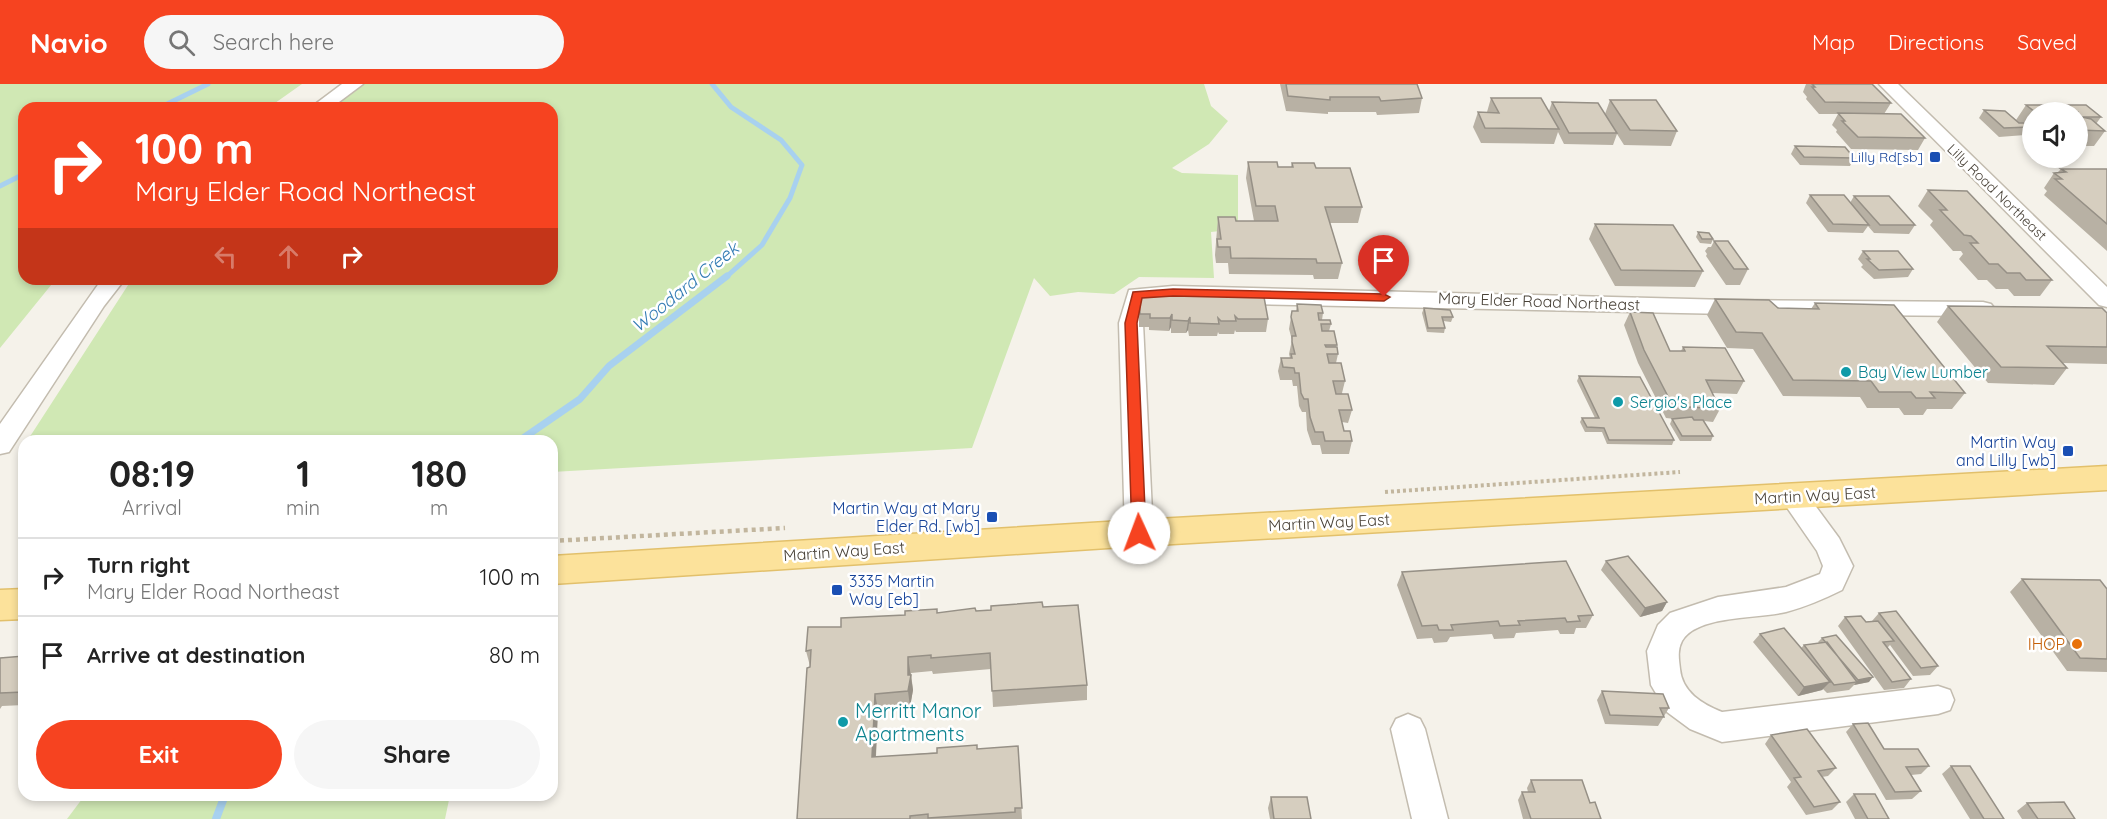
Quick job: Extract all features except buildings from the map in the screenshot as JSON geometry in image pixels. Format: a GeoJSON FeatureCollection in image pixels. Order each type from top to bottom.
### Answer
{"type":"FeatureCollection","features":[{"type":"Feature","properties":{"kind":"main road","name":"Martin Way East"},"geometry":{"type":"LineString","coordinates":[[558,570],[1139,533],[2107,478]]}},
{"type":"Feature","properties":{"kind":"main road"},"geometry":{"type":"LineString","coordinates":[[0,605],[18,604]]}},
{"type":"Feature","properties":{"kind":"street"},"geometry":{"type":"LineString","coordinates":[[328,102],[354,84]]}},
{"type":"Feature","properties":{"kind":"street","name":"Lilly Road Northeast"},"geometry":{"type":"LineString","coordinates":[[1887,84],[2101,308]]}},
{"type":"Feature","properties":{"kind":"street"},"geometry":{"type":"LineString","coordinates":[[0,446],[95,302],[109,285]]}},
{"type":"Feature","properties":{"kind":"street","name":"Mary Elder Road Northeast"},"geometry":{"type":"LineString","coordinates":[[1139,533],[1131,323],[1137,295],[1185,293],[1729,307],[2001,310]]}},
{"type":"Feature","properties":{"kind":"street"},"geometry":{"type":"LineString","coordinates":[[1793,496],[1829,546],[1838,566],[1831,582],[1806,594],[1778,601],[1699,612],[1678,622],[1665,640],[1661,659],[1665,679],[1675,702],[1697,719],[1722,727],[1938,700]]}},
{"type":"Feature","properties":{"kind":"street"},"geometry":{"type":"LineString","coordinates":[[1407,729],[1430,819]]}},
{"type":"Feature","properties":{"kind":"green space"},"geometry":{"type":"Polygon","coordinates":[[[0,84],[302,84],[276,102],[18,102],[18,285],[51,285],[0,348],[0,84]]]}},
{"type":"Feature","properties":{"kind":"green space"},"geometry":{"type":"Polygon","coordinates":[[[362,84],[1204,84],[1211,106],[1228,121],[1209,144],[1172,168],[1182,173],[1238,175],[1238,229],[1211,232],[1214,278],[1139,277],[1114,294],[1078,292],[1050,296],[1034,278],[972,448],[558,472],[558,435],[31,435],[128,285],[558,285],[558,102],[336,102],[362,84]]]}},
{"type":"Feature","properties":{"kind":"green space"},"geometry":{"type":"Polygon","coordinates":[[[80,801],[449,801],[445,819],[67,819],[80,801]]]}},
{"type":"Feature","properties":{"kind":"waterway"},"geometry":{"type":"LineString","coordinates":[[171,102],[208,84]]}},
{"type":"Feature","properties":{"kind":"waterway","name":"Woodard Creek"},"geometry":{"type":"LineString","coordinates":[[712,84],[731,107],[781,140],[802,165],[790,198],[762,245],[725,278]]}},
{"type":"Feature","properties":{"kind":"waterway"},"geometry":{"type":"LineString","coordinates":[[0,186],[18,177]]}},
{"type":"Feature","properties":{"kind":"waterway","name":"Woodard Creek"},"geometry":{"type":"LineString","coordinates":[[528,435],[580,399],[609,366],[727,276]]}},
{"type":"Feature","properties":{"kind":"waterway","name":"Woodard Creek"},"geometry":{"type":"LineString","coordinates":[[216,819],[223,801]]}},
{"type":"Feature","properties":{"kind":"place","name":"Lilly Rd[sb]"},"geometry":{"type":"Point","coordinates":[1935,157]}},
{"type":"Feature","properties":{"kind":"place","name":"Bay View Lumber"},"geometry":{"type":"Point","coordinates":[1846,372]}},
{"type":"Feature","properties":{"kind":"place","name":"Sergio's Place"},"geometry":{"type":"Point","coordinates":[1618,402]}},
{"type":"Feature","properties":{"kind":"place","name":"Martin Way and Lilly [wb]"},"geometry":{"type":"Point","coordinates":[2068,451]}},
{"type":"Feature","properties":{"kind":"place","name":"Martin Way at Mary Elder Rd. [wb]"},"geometry":{"type":"Point","coordinates":[992,517]}},
{"type":"Feature","properties":{"kind":"place","name":"3335 Martin Way [eb]"},"geometry":{"type":"Point","coordinates":[837,590]}},
{"type":"Feature","properties":{"kind":"place","name":"IHOP"},"geometry":{"type":"Point","coordinates":[2077,644]}},
{"type":"Feature","properties":{"kind":"place","name":"Merritt Manor Apartments"},"geometry":{"type":"Point","coordinates":[843,722]}},
{"type":"Feature","properties":{"kind":"route"},"geometry":{"type":"LineString","coordinates":[[1139,533],[1131,323],[1137,295],[1173,293],[1384,297]]}}]}
